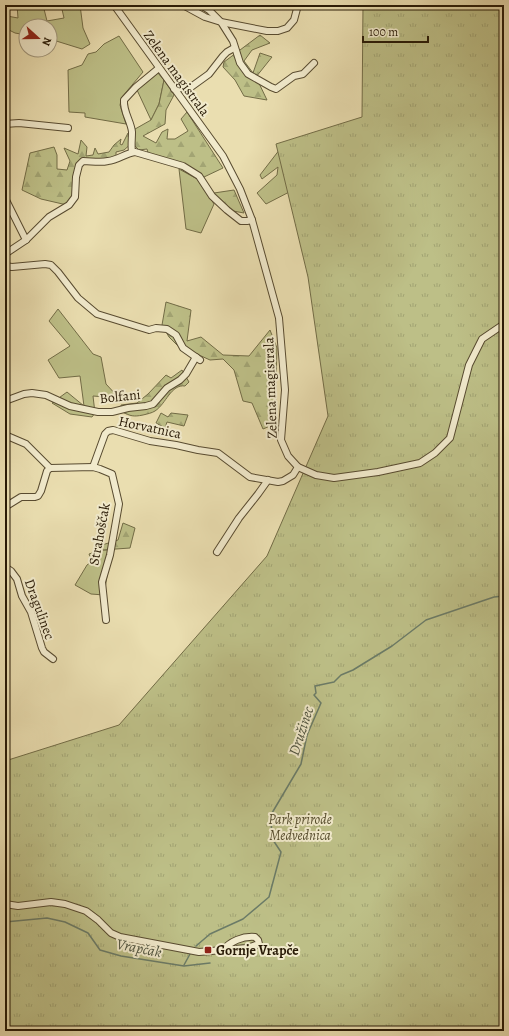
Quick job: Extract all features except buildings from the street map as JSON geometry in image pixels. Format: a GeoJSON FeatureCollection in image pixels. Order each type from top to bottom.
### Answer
{"type":"FeatureCollection","features":[{"type":"Feature","properties":{"kind":"street"},"geometry":{"type":"LineString","coordinates":[[116,7],[122,5]]}},
{"type":"Feature","properties":{"kind":"street"},"geometry":{"type":"LineString","coordinates":[[183,5],[205,17],[221,22],[267,31],[285,30],[294,20],[298,5]]}},
{"type":"Feature","properties":{"kind":"street"},"geometry":{"type":"LineString","coordinates":[[201,5],[209,10],[221,22],[232,41],[240,63],[248,74],[271,87],[276,89],[294,76],[303,74],[314,63]]}},
{"type":"Feature","properties":{"kind":"street","name":"Zelena magistrala"},"geometry":{"type":"LineString","coordinates":[[116,7],[223,156],[240,189],[252,220],[279,318],[285,390],[281,440],[288,456],[298,467],[316,475],[334,478],[378,472],[420,463],[435,453],[450,438],[469,365],[482,339],[504,324]]}},
{"type":"Feature","properties":{"kind":"street"},"geometry":{"type":"LineString","coordinates":[[174,89],[191,88],[209,74],[223,56],[234,48]]}},
{"type":"Feature","properties":{"kind":"street"},"geometry":{"type":"LineString","coordinates":[[132,152],[132,131],[125,112],[124,100],[136,87],[159,68]]}},
{"type":"Feature","properties":{"kind":"street"},"geometry":{"type":"LineString","coordinates":[[5,124],[68,128]]}},
{"type":"Feature","properties":{"kind":"street"},"geometry":{"type":"LineString","coordinates":[[5,254],[26,240],[49,217],[69,205],[75,197],[76,177],[79,165],[83,161],[108,162],[132,152],[183,166],[199,176],[212,196],[240,221],[252,220]]}},
{"type":"Feature","properties":{"kind":"street"},"geometry":{"type":"LineString","coordinates":[[5,198],[26,240]]}},
{"type":"Feature","properties":{"kind":"street","name":"Bolfani"},"geometry":{"type":"LineString","coordinates":[[5,266],[12,267],[45,264],[51,266],[58,272],[78,298],[97,314],[149,330],[156,328],[167,329],[176,335],[183,348],[198,358],[180,380],[167,388],[153,404],[146,406],[112,412],[98,412],[70,406],[46,395],[32,394],[24,394],[5,401]]}},
{"type":"Feature","properties":{"kind":"street","name":"Horvatnica"},"geometry":{"type":"LineString","coordinates":[[93,467],[105,434],[108,431],[113,430],[150,441],[176,444],[198,450],[218,453],[250,477],[278,482],[286,480],[293,475],[298,467]]}},
{"type":"Feature","properties":{"kind":"street"},"geometry":{"type":"LineString","coordinates":[[5,435],[26,444],[50,468],[93,467]]}},
{"type":"Feature","properties":{"kind":"street","name":"Strahoščak"},"geometry":{"type":"LineString","coordinates":[[93,467],[112,474],[119,504],[110,555],[102,582],[106,620]]}},
{"type":"Feature","properties":{"kind":"street"},"geometry":{"type":"LineString","coordinates":[[5,507],[21,497],[38,496],[47,471],[50,468]]}},
{"type":"Feature","properties":{"kind":"street"},"geometry":{"type":"LineString","coordinates":[[217,552],[239,518],[268,480]]}},
{"type":"Feature","properties":{"kind":"street","name":"Dragulinec"},"geometry":{"type":"LineString","coordinates":[[5,567],[11,571],[17,579],[22,596],[31,612],[42,648],[44,652],[53,659]]}},
{"type":"Feature","properties":{"kind":"street"},"geometry":{"type":"LineString","coordinates":[[5,904],[18,906],[56,902],[86,911],[111,933],[120,937],[196,952],[222,951],[256,946],[259,944],[258,940],[252,936],[238,939],[229,944],[222,951]]}},
{"type":"Feature","properties":{"kind":"green space"},"geometry":{"type":"Polygon","coordinates":[[[17,5],[43,5],[46,18],[18,18],[17,5]]]}},
{"type":"Feature","properties":{"kind":"green space"},"geometry":{"type":"Polygon","coordinates":[[[61,5],[80,5],[83,28],[90,44],[82,49],[58,42],[58,19],[64,18],[61,5]]]}},
{"type":"Feature","properties":{"kind":"green space","name":"Park prirode Medvednica"},"geometry":{"type":"Polygon","coordinates":[[[363,5],[504,5],[504,1031],[5,1031],[5,761],[119,725],[267,556],[328,416],[308,277],[276,144],[362,117],[363,5]]]}},
{"type":"Feature","properties":{"kind":"green space"},"geometry":{"type":"Polygon","coordinates":[[[7,16],[18,18],[18,34],[7,29],[7,16]]]}},
{"type":"Feature","properties":{"kind":"green space"},"geometry":{"type":"Polygon","coordinates":[[[260,35],[270,43],[252,50],[244,61],[253,73],[260,53],[272,57],[256,77],[267,100],[244,96],[235,80],[223,67],[224,62],[260,35]]]}},
{"type":"Feature","properties":{"kind":"green space"},"geometry":{"type":"Polygon","coordinates":[[[119,36],[143,72],[122,97],[120,105],[126,124],[85,117],[85,113],[69,112],[68,70],[82,65],[88,54],[96,52],[104,44],[119,36]]]}},
{"type":"Feature","properties":{"kind":"green space"},"geometry":{"type":"Polygon","coordinates":[[[157,72],[164,80],[159,104],[151,120],[137,90],[157,72]]]}},
{"type":"Feature","properties":{"kind":"green space"},"geometry":{"type":"Polygon","coordinates":[[[164,80],[174,95],[166,110],[165,124],[143,136],[156,143],[162,132],[168,129],[167,139],[175,139],[188,131],[181,119],[187,112],[223,168],[204,177],[191,167],[148,153],[147,149],[139,150],[132,143],[124,150],[116,152],[116,157],[107,160],[80,160],[73,196],[67,205],[41,199],[22,190],[30,153],[54,147],[57,155],[57,169],[67,170],[70,161],[64,148],[78,154],[81,140],[87,147],[86,156],[93,155],[95,148],[98,154],[109,152],[121,139],[120,144],[122,145],[128,133],[151,120],[159,104],[164,80]]]}},
{"type":"Feature","properties":{"kind":"green space"},"geometry":{"type":"Polygon","coordinates":[[[280,149],[295,189],[266,204],[257,193],[277,175],[278,167],[262,179],[260,175],[280,149]]]}},
{"type":"Feature","properties":{"kind":"green space"},"geometry":{"type":"Polygon","coordinates":[[[179,169],[199,180],[214,204],[201,233],[186,229],[179,169]]]}},
{"type":"Feature","properties":{"kind":"green space"},"geometry":{"type":"Polygon","coordinates":[[[234,190],[244,213],[233,211],[214,193],[234,190]]]}},
{"type":"Feature","properties":{"kind":"green space"},"geometry":{"type":"Polygon","coordinates":[[[166,302],[191,310],[187,341],[201,337],[223,355],[249,356],[270,330],[277,348],[275,424],[263,429],[252,403],[243,401],[234,370],[223,359],[210,360],[177,345],[169,337],[162,325],[166,302]]]}},
{"type":"Feature","properties":{"kind":"green space"},"geometry":{"type":"Polygon","coordinates":[[[58,309],[93,354],[101,357],[106,384],[119,398],[93,396],[95,413],[92,417],[70,414],[52,403],[67,392],[84,406],[80,376],[59,378],[48,360],[70,346],[49,321],[58,309]]]}},
{"type":"Feature","properties":{"kind":"green space"},"geometry":{"type":"Polygon","coordinates":[[[182,370],[189,382],[185,386],[180,386],[172,391],[155,411],[137,416],[122,412],[121,405],[137,403],[166,375],[171,378],[182,370]]]}},
{"type":"Feature","properties":{"kind":"green space"},"geometry":{"type":"Polygon","coordinates":[[[161,413],[168,417],[171,413],[188,415],[184,426],[167,422],[165,428],[156,423],[161,413]]]}},
{"type":"Feature","properties":{"kind":"green space"},"geometry":{"type":"Polygon","coordinates":[[[123,523],[135,528],[130,548],[102,550],[102,545],[118,540],[123,523]]]}},
{"type":"Feature","properties":{"kind":"green space"},"geometry":{"type":"Polygon","coordinates":[[[102,550],[111,550],[104,595],[91,594],[75,585],[87,565],[92,561],[89,554],[102,550]]]}},
{"type":"Feature","properties":{"kind":"waterway","name":"Družinec"},"geometry":{"type":"LineString","coordinates":[[196,946],[210,934],[243,919],[269,897],[281,852],[271,837],[272,813],[301,764],[307,735],[321,703],[314,695],[316,693],[315,686],[334,682],[341,675],[353,670],[392,646],[426,620],[494,597],[504,596]]}},
{"type":"Feature","properties":{"kind":"waterway","name":"Vrapčak"},"geometry":{"type":"LineString","coordinates":[[5,922],[47,918],[65,922],[88,933],[100,950],[121,956],[184,966],[210,963]]}},
{"type":"Feature","properties":{"kind":"waterway","name":"Družinec"},"geometry":{"type":"LineString","coordinates":[[184,965],[190,954]]}},
{"type":"Feature","properties":{"kind":"place","name":"Gornje Vrapče"},"geometry":{"type":"Point","coordinates":[208,950]}}]}
